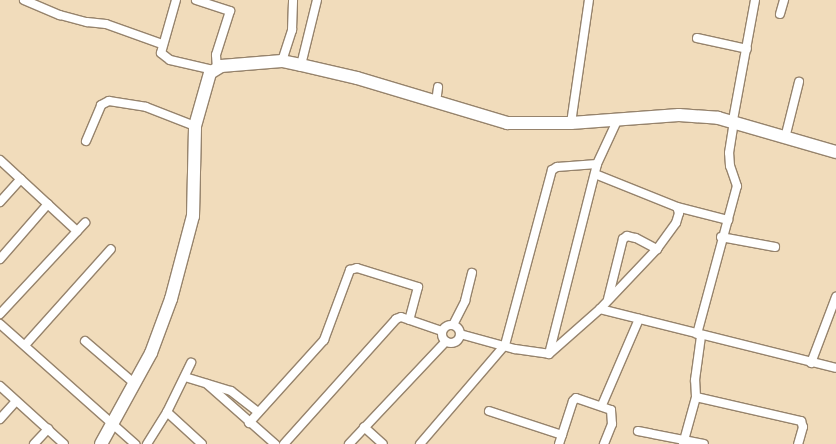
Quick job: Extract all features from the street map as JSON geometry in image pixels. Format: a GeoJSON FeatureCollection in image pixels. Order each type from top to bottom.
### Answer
{"type":"FeatureCollection","features":[{"type":"Feature","properties":{"kind":"street"},"geometry":{"type":"LineString","coordinates":[[24,0],[60,15],[87,22],[106,24],[162,44]]}},
{"type":"Feature","properties":{"kind":"street"},"geometry":{"type":"LineString","coordinates":[[101,444],[151,353],[171,299],[192,228],[195,126],[203,94],[215,69],[216,55],[230,11],[196,0]]}},
{"type":"Feature","properties":{"kind":"street"},"geometry":{"type":"LineString","coordinates":[[282,62],[292,30],[293,0]]}},
{"type":"Feature","properties":{"kind":"street"},"geometry":{"type":"LineString","coordinates":[[300,65],[317,0]]}},
{"type":"Feature","properties":{"kind":"street"},"geometry":{"type":"LineString","coordinates":[[571,123],[589,0]]}},
{"type":"Feature","properties":{"kind":"street"},"geometry":{"type":"LineString","coordinates":[[684,442],[696,397],[695,380],[699,335],[721,237],[728,220],[737,186],[729,153],[755,0]]}},
{"type":"Feature","properties":{"kind":"street"},"geometry":{"type":"LineString","coordinates":[[780,14],[784,0]]}},
{"type":"Feature","properties":{"kind":"street"},"geometry":{"type":"LineString","coordinates":[[174,1],[162,44],[161,54],[165,58],[215,69],[224,65],[282,62],[300,65],[356,78],[507,124],[617,121],[691,115],[734,121],[785,138],[836,152]]}},
{"type":"Feature","properties":{"kind":"street"},"geometry":{"type":"LineString","coordinates":[[697,38],[747,49]]}},
{"type":"Feature","properties":{"kind":"street"},"geometry":{"type":"LineString","coordinates":[[785,138],[799,82]]}},
{"type":"Feature","properties":{"kind":"street"},"geometry":{"type":"LineString","coordinates":[[436,102],[438,87]]}},
{"type":"Feature","properties":{"kind":"street"},"geometry":{"type":"LineString","coordinates":[[86,141],[101,105],[109,101],[146,107],[195,126]]}},
{"type":"Feature","properties":{"kind":"street"},"geometry":{"type":"LineString","coordinates":[[549,354],[595,174],[617,121]]}},
{"type":"Feature","properties":{"kind":"street"},"geometry":{"type":"LineString","coordinates":[[0,160],[77,231]]}},
{"type":"Feature","properties":{"kind":"street"},"geometry":{"type":"LineString","coordinates":[[420,444],[505,345],[552,170],[557,167],[598,164]]}},
{"type":"Feature","properties":{"kind":"street"},"geometry":{"type":"LineString","coordinates":[[595,174],[677,207],[728,220]]}},
{"type":"Feature","properties":{"kind":"street"},"geometry":{"type":"LineString","coordinates":[[0,202],[21,179]]}},
{"type":"Feature","properties":{"kind":"street"},"geometry":{"type":"LineString","coordinates":[[0,259],[48,204]]}},
{"type":"Feature","properties":{"kind":"street"},"geometry":{"type":"LineString","coordinates":[[549,354],[600,308],[607,299],[657,249],[676,223],[679,213],[677,207]]}},
{"type":"Feature","properties":{"kind":"street"},"geometry":{"type":"LineString","coordinates":[[0,314],[84,223]]}},
{"type":"Feature","properties":{"kind":"street"},"geometry":{"type":"LineString","coordinates":[[607,299],[623,239],[627,236],[636,238],[657,249]]}},
{"type":"Feature","properties":{"kind":"street"},"geometry":{"type":"LineString","coordinates":[[721,237],[775,247]]}},
{"type":"Feature","properties":{"kind":"street"},"geometry":{"type":"LineString","coordinates":[[26,344],[111,249]]}},
{"type":"Feature","properties":{"kind":"street"},"geometry":{"type":"LineString","coordinates":[[249,423],[324,340],[351,269],[418,287],[409,320]]}},
{"type":"Feature","properties":{"kind":"street"},"geometry":{"type":"LineString","coordinates":[[453,325],[463,306],[472,273]]}},
{"type":"Feature","properties":{"kind":"street"},"geometry":{"type":"LineString","coordinates":[[811,363],[836,297]]}},
{"type":"Feature","properties":{"kind":"street"},"geometry":{"type":"LineString","coordinates":[[600,308],[699,335],[836,368]]}},
{"type":"Feature","properties":{"kind":"street"},"geometry":{"type":"LineString","coordinates":[[284,444],[396,319],[401,317],[442,331],[446,341]]}},
{"type":"Feature","properties":{"kind":"street"},"geometry":{"type":"LineString","coordinates":[[602,405],[639,319]]}},
{"type":"Feature","properties":{"kind":"street"},"geometry":{"type":"LineString","coordinates":[[0,324],[26,344],[135,444]]}},
{"type":"Feature","properties":{"kind":"street"},"geometry":{"type":"LineString","coordinates":[[442,331],[447,326],[453,325],[458,328],[460,334]]}},
{"type":"Feature","properties":{"kind":"street"},"geometry":{"type":"LineString","coordinates":[[460,334],[549,354]]}},
{"type":"Feature","properties":{"kind":"street"},"geometry":{"type":"LineString","coordinates":[[446,341],[455,342],[460,334]]}},
{"type":"Feature","properties":{"kind":"street"},"geometry":{"type":"LineString","coordinates":[[85,340],[135,384]]}},
{"type":"Feature","properties":{"kind":"street"},"geometry":{"type":"LineString","coordinates":[[349,444],[446,341]]}},
{"type":"Feature","properties":{"kind":"street"},"geometry":{"type":"LineString","coordinates":[[147,444],[167,412],[191,363]]}},
{"type":"Feature","properties":{"kind":"street"},"geometry":{"type":"LineString","coordinates":[[185,377],[231,390],[258,412]]}},
{"type":"Feature","properties":{"kind":"street"},"geometry":{"type":"LineString","coordinates":[[207,384],[274,444]]}},
{"type":"Feature","properties":{"kind":"street"},"geometry":{"type":"LineString","coordinates":[[0,386],[64,444]]}},
{"type":"Feature","properties":{"kind":"street"},"geometry":{"type":"LineString","coordinates":[[696,397],[801,421],[803,427],[798,444]]}},
{"type":"Feature","properties":{"kind":"street"},"geometry":{"type":"LineString","coordinates":[[559,444],[573,401],[576,398],[602,405],[611,410],[612,424],[604,444]]}},
{"type":"Feature","properties":{"kind":"street"},"geometry":{"type":"LineString","coordinates":[[0,419],[16,401]]}},
{"type":"Feature","properties":{"kind":"street"},"geometry":{"type":"LineString","coordinates":[[489,411],[562,435]]}},
{"type":"Feature","properties":{"kind":"street"},"geometry":{"type":"LineString","coordinates":[[167,412],[202,444]]}},
{"type":"Feature","properties":{"kind":"street"},"geometry":{"type":"LineString","coordinates":[[364,427],[382,444]]}},
{"type":"Feature","properties":{"kind":"street"},"geometry":{"type":"LineString","coordinates":[[34,444],[48,429]]}},
{"type":"Feature","properties":{"kind":"street"},"geometry":{"type":"LineString","coordinates":[[638,431],[684,442],[704,444]]}}]}
